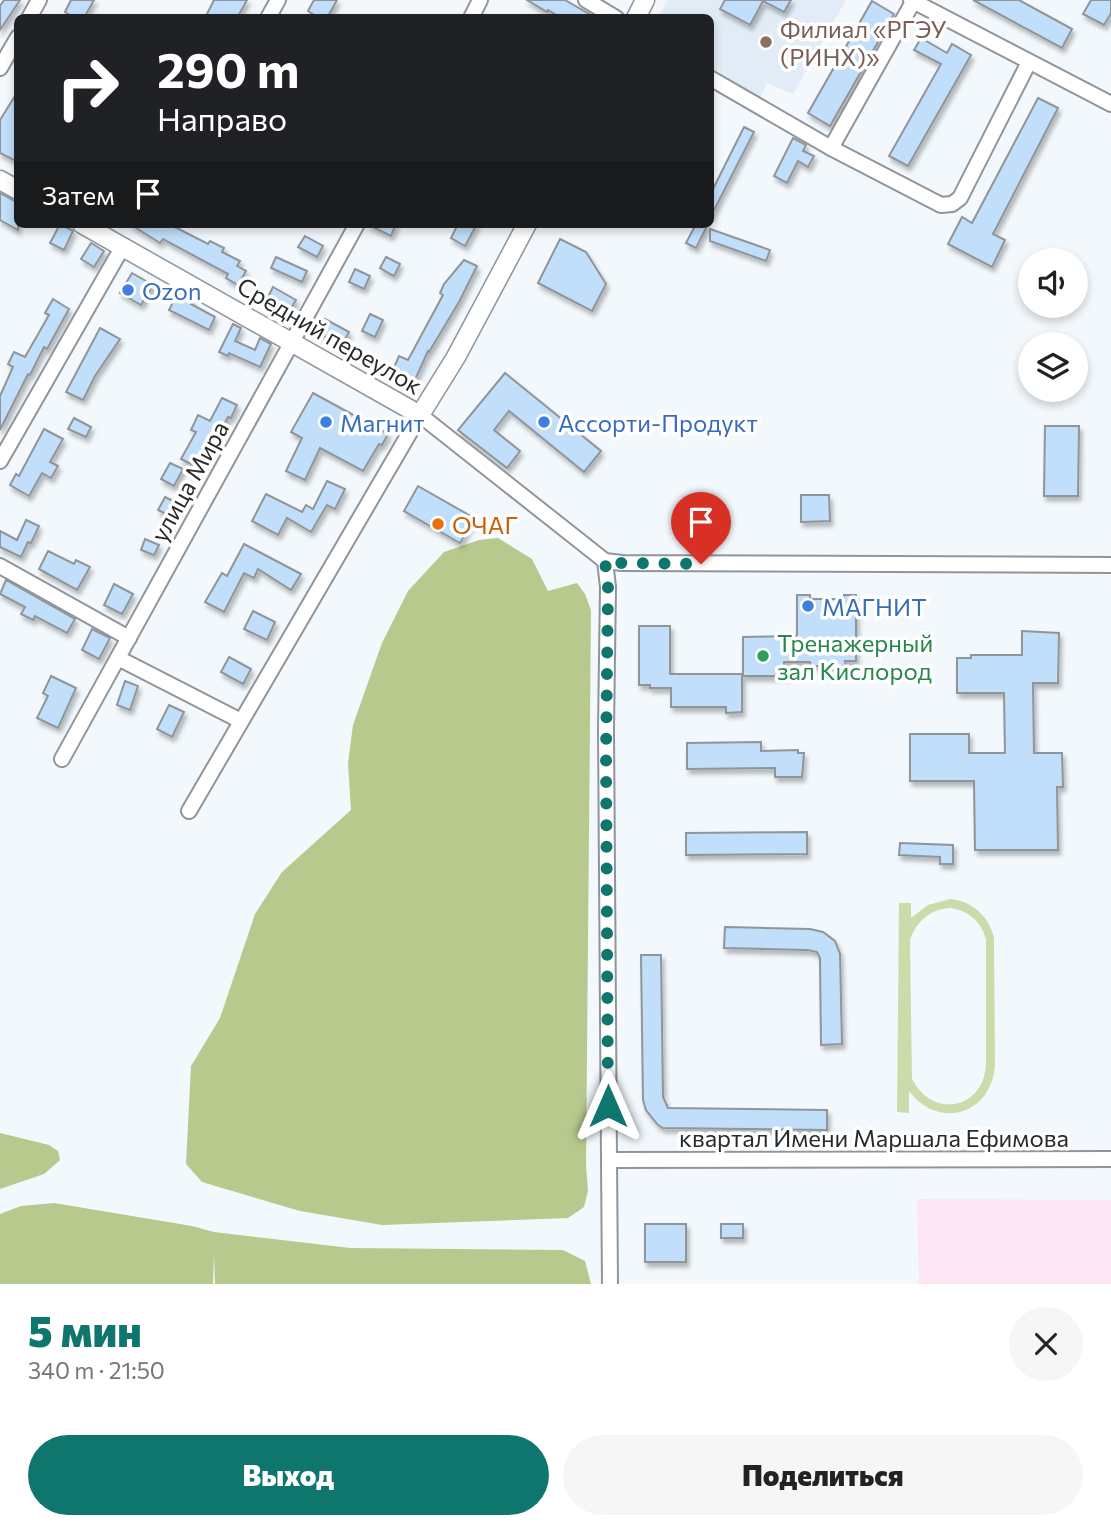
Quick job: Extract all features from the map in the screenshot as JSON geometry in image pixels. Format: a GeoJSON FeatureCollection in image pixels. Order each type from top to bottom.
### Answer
{"type":"FeatureCollection","features":[{"type":"Feature","properties":{"kind":"street"},"geometry":{"type":"LineString","coordinates":[[586,0],[609,14]]}},
{"type":"Feature","properties":{"kind":"street"},"geometry":{"type":"LineString","coordinates":[[831,148],[912,1],[1111,104]]}},
{"type":"Feature","properties":{"kind":"street"},"geometry":{"type":"LineString","coordinates":[[0,68],[14,44]]}},
{"type":"Feature","properties":{"kind":"street"},"geometry":{"type":"LineString","coordinates":[[714,80],[831,148],[941,205],[951,204],[960,198],[1029,62]]}},
{"type":"Feature","properties":{"kind":"street","name":"Средний переулок"},"geometry":{"type":"LineString","coordinates":[[89,228],[420,415],[605,561]]}},
{"type":"Feature","properties":{"kind":"street","name":"улица Мира"},"geometry":{"type":"LineString","coordinates":[[62,759],[355,228]]}},
{"type":"Feature","properties":{"kind":"street"},"geometry":{"type":"LineString","coordinates":[[189,811],[456,357],[525,228]]}},
{"type":"Feature","properties":{"kind":"street"},"geometry":{"type":"LineString","coordinates":[[0,461],[123,246]]}},
{"type":"Feature","properties":{"kind":"street"},"geometry":{"type":"LineString","coordinates":[[610,1284],[606,756],[608,587],[605,561],[1111,565]]}},
{"type":"Feature","properties":{"kind":"street"},"geometry":{"type":"LineString","coordinates":[[0,566],[129,638]]}},
{"type":"Feature","properties":{"kind":"street"},"geometry":{"type":"LineString","coordinates":[[118,658],[241,721]]}},
{"type":"Feature","properties":{"kind":"street","name":"квартал Имени Маршала Ефимова"},"geometry":{"type":"LineString","coordinates":[[609,1160],[1111,1159]]}},
{"type":"Feature","properties":{"kind":"shaded area","name":"Филиал «РГЭУ (РИНХ)»"},"geometry":{"type":"Polygon","coordinates":[[[668,0],[846,0],[793,94],[767,83],[760,98],[714,69],[714,14],[660,14],[668,0]]]}},
{"type":"Feature","properties":{"kind":"shaded area"},"geometry":{"type":"Polygon","coordinates":[[[917,1199],[1111,1200],[1111,1284],[919,1284],[917,1199]]]}},
{"type":"Feature","properties":{"kind":"green space"},"geometry":{"type":"Polygon","coordinates":[[[498,538],[532,559],[548,591],[577,583],[591,610],[586,1165],[588,1191],[584,1207],[568,1218],[382,1225],[300,1211],[202,1182],[186,1164],[191,1066],[220,1018],[255,914],[282,872],[351,810],[348,763],[353,725],[382,643],[408,591],[444,552],[479,540],[498,538]]]}},
{"type":"Feature","properties":{"kind":"green space"},"geometry":{"type":"Polygon","coordinates":[[[950,899],[958,900],[978,911],[992,930],[995,1065],[992,1082],[985,1095],[962,1111],[935,1111],[921,1103],[909,1091],[909,1113],[897,1112],[899,903],[911,903],[911,918],[928,905],[950,899]],[[943,909],[930,914],[920,922],[910,940],[912,1079],[921,1092],[943,1104],[967,1100],[976,1092],[983,1080],[986,1065],[986,940],[978,922],[957,909],[943,909]]]}},
{"type":"Feature","properties":{"kind":"green space"},"geometry":{"type":"Polygon","coordinates":[[[0,1133],[49,1145],[58,1151],[60,1160],[44,1174],[0,1189],[0,1133]]]}},
{"type":"Feature","properties":{"kind":"green space"},"geometry":{"type":"Polygon","coordinates":[[[54,1203],[214,1232],[350,1248],[563,1250],[585,1261],[591,1284],[215,1284],[214,1255],[213,1284],[0,1284],[0,1214],[21,1206],[54,1203]]]}},
{"type":"Feature","properties":{"kind":"building"},"geometry":{"type":"Polygon","coordinates":[[[4,0],[20,0],[0,30],[0,6],[4,0]]]}},
{"type":"Feature","properties":{"kind":"building"},"geometry":{"type":"Polygon","coordinates":[[[71,0],[94,0],[86,14],[65,12],[71,0]]]}},
{"type":"Feature","properties":{"kind":"building"},"geometry":{"type":"Polygon","coordinates":[[[214,0],[247,0],[239,14],[207,14],[214,0]]]}},
{"type":"Feature","properties":{"kind":"building"},"geometry":{"type":"Polygon","coordinates":[[[314,0],[337,0],[329,14],[313,14],[308,11],[314,0]]]}},
{"type":"Feature","properties":{"kind":"building"},"geometry":{"type":"Polygon","coordinates":[[[527,0],[565,0],[589,14],[554,14],[548,10],[547,12],[527,0]]]}},
{"type":"Feature","properties":{"kind":"building"},"geometry":{"type":"Polygon","coordinates":[[[725,0],[791,0],[784,12],[763,1],[750,25],[720,9],[725,0]]]}},
{"type":"Feature","properties":{"kind":"building"},"geometry":{"type":"Polygon","coordinates":[[[973,0],[1019,0],[1072,29],[1062,48],[973,0]]]}},
{"type":"Feature","properties":{"kind":"building"},"geometry":{"type":"Polygon","coordinates":[[[1091,0],[1111,0],[1111,13],[1104,25],[1083,14],[1091,0]]]}},
{"type":"Feature","properties":{"kind":"building"},"geometry":{"type":"Polygon","coordinates":[[[872,1],[894,14],[830,126],[808,113],[872,1]]]}},
{"type":"Feature","properties":{"kind":"building"},"geometry":{"type":"Polygon","coordinates":[[[921,38],[947,53],[952,44],[971,55],[908,166],[889,156],[941,64],[914,50],[921,38]]]}},
{"type":"Feature","properties":{"kind":"building"},"geometry":{"type":"Polygon","coordinates":[[[14,97],[14,160],[0,153],[0,120],[14,97]]]}},
{"type":"Feature","properties":{"kind":"building"},"geometry":{"type":"Polygon","coordinates":[[[1038,98],[1058,108],[993,234],[1005,240],[992,267],[948,244],[962,217],[972,223],[1038,98]]]}},
{"type":"Feature","properties":{"kind":"building"},"geometry":{"type":"Polygon","coordinates":[[[744,127],[754,132],[714,210],[714,187],[744,127]]]}},
{"type":"Feature","properties":{"kind":"building"},"geometry":{"type":"Polygon","coordinates":[[[793,138],[806,145],[803,151],[814,156],[808,167],[798,161],[787,183],[774,176],[793,138]]]}},
{"type":"Feature","properties":{"kind":"building"},"geometry":{"type":"Polygon","coordinates":[[[0,193],[14,201],[14,228],[0,220],[0,193]]]}},
{"type":"Feature","properties":{"kind":"building"},"geometry":{"type":"Polygon","coordinates":[[[58,228],[73,231],[64,250],[50,243],[58,228]]]}},
{"type":"Feature","properties":{"kind":"building"},"geometry":{"type":"Polygon","coordinates":[[[136,228],[177,228],[208,244],[210,241],[224,248],[222,252],[240,261],[237,266],[246,271],[238,285],[226,278],[228,274],[163,239],[160,243],[136,228]]]}},
{"type":"Feature","properties":{"kind":"building"},"geometry":{"type":"Polygon","coordinates":[[[375,228],[394,228],[391,236],[375,228]]]}},
{"type":"Feature","properties":{"kind":"building"},"geometry":{"type":"Polygon","coordinates":[[[456,228],[475,228],[465,246],[451,238],[456,228]]]}},
{"type":"Feature","properties":{"kind":"building"},"geometry":{"type":"Polygon","coordinates":[[[694,228],[706,228],[696,248],[686,243],[694,228]]]}},
{"type":"Feature","properties":{"kind":"building"},"geometry":{"type":"Polygon","coordinates":[[[710,229],[770,250],[766,261],[710,241],[710,229]]]}},
{"type":"Feature","properties":{"kind":"building"},"geometry":{"type":"Polygon","coordinates":[[[305,236],[323,246],[317,257],[298,247],[305,236]]]}},
{"type":"Feature","properties":{"kind":"building"},"geometry":{"type":"Polygon","coordinates":[[[560,239],[586,252],[606,284],[592,311],[538,283],[560,239]]]}},
{"type":"Feature","properties":{"kind":"building"},"geometry":{"type":"Polygon","coordinates":[[[91,243],[104,251],[94,267],[81,259],[91,243]]]}},
{"type":"Feature","properties":{"kind":"building"},"geometry":{"type":"Polygon","coordinates":[[[276,257],[307,271],[302,282],[271,268],[276,257]]]}},
{"type":"Feature","properties":{"kind":"building"},"geometry":{"type":"Polygon","coordinates":[[[386,257],[400,264],[394,276],[380,268],[386,257]]]}},
{"type":"Feature","properties":{"kind":"building"},"geometry":{"type":"Polygon","coordinates":[[[464,260],[477,266],[459,302],[428,351],[414,382],[392,372],[399,356],[408,360],[443,295],[440,293],[444,284],[464,260]]]}},
{"type":"Feature","properties":{"kind":"building"},"geometry":{"type":"Polygon","coordinates":[[[355,269],[370,276],[364,289],[349,282],[355,269]]]}},
{"type":"Feature","properties":{"kind":"building"},"geometry":{"type":"Polygon","coordinates":[[[132,273],[153,285],[141,305],[120,293],[132,273]]]}},
{"type":"Feature","properties":{"kind":"building"},"geometry":{"type":"Polygon","coordinates":[[[273,287],[296,300],[289,311],[267,299],[273,287]]]}},
{"type":"Feature","properties":{"kind":"building"},"geometry":{"type":"Polygon","coordinates":[[[178,292],[193,300],[191,304],[215,317],[209,330],[169,310],[178,292]]]}},
{"type":"Feature","properties":{"kind":"building"},"geometry":{"type":"Polygon","coordinates":[[[53,299],[69,309],[47,349],[44,347],[30,375],[28,374],[0,430],[0,396],[13,367],[8,364],[14,352],[25,357],[49,315],[45,313],[53,299]]]}},
{"type":"Feature","properties":{"kind":"building"},"geometry":{"type":"Polygon","coordinates":[[[370,314],[383,320],[375,337],[362,331],[370,314]]]}},
{"type":"Feature","properties":{"kind":"building"},"geometry":{"type":"Polygon","coordinates":[[[325,319],[349,332],[342,345],[318,333],[325,319]]]}},
{"type":"Feature","properties":{"kind":"building"},"geometry":{"type":"Polygon","coordinates":[[[233,324],[241,328],[235,341],[255,350],[260,338],[271,344],[260,367],[229,353],[228,356],[219,352],[233,324]]]}},
{"type":"Feature","properties":{"kind":"building"},"geometry":{"type":"Polygon","coordinates":[[[100,328],[120,339],[95,376],[83,400],[66,392],[100,328]]]}},
{"type":"Feature","properties":{"kind":"building","name":"Ассорти-Продукт"},"geometry":{"type":"Polygon","coordinates":[[[505,373],[601,451],[584,472],[509,411],[494,430],[520,451],[507,468],[458,430],[505,373]]]}},
{"type":"Feature","properties":{"kind":"building"},"geometry":{"type":"Polygon","coordinates":[[[313,393],[388,434],[363,471],[320,448],[305,480],[286,471],[302,438],[291,432],[313,393]]]}},
{"type":"Feature","properties":{"kind":"building"},"geometry":{"type":"Polygon","coordinates":[[[222,398],[237,405],[201,469],[181,459],[196,432],[191,430],[198,415],[210,421],[222,398]]]}},
{"type":"Feature","properties":{"kind":"building"},"geometry":{"type":"Polygon","coordinates":[[[74,418],[91,427],[86,437],[68,429],[74,418]]]}},
{"type":"Feature","properties":{"kind":"building"},"geometry":{"type":"Polygon","coordinates":[[[1045,426],[1079,426],[1078,496],[1044,496],[1045,426]]]}},
{"type":"Feature","properties":{"kind":"building"},"geometry":{"type":"Polygon","coordinates":[[[44,429],[63,439],[50,462],[58,466],[51,478],[42,473],[29,496],[10,485],[16,474],[19,476],[44,429]]]}},
{"type":"Feature","properties":{"kind":"building"},"geometry":{"type":"Polygon","coordinates":[[[170,463],[183,469],[174,486],[161,479],[170,463]]]}},
{"type":"Feature","properties":{"kind":"building"},"geometry":{"type":"Polygon","coordinates":[[[327,481],[345,489],[335,509],[327,505],[311,532],[287,518],[278,535],[252,521],[266,494],[302,512],[306,505],[313,509],[327,481]]]}},
{"type":"Feature","properties":{"kind":"building"},"geometry":{"type":"Polygon","coordinates":[[[418,486],[474,518],[460,543],[404,511],[418,486]]]}},
{"type":"Feature","properties":{"kind":"building"},"geometry":{"type":"Polygon","coordinates":[[[801,495],[829,495],[830,521],[801,522],[801,495]]]}},
{"type":"Feature","properties":{"kind":"building"},"geometry":{"type":"Polygon","coordinates":[[[165,497],[181,505],[174,518],[158,510],[165,497]]]}},
{"type":"Feature","properties":{"kind":"building"},"geometry":{"type":"Polygon","coordinates":[[[26,520],[39,526],[21,557],[0,547],[0,531],[17,540],[26,520]]]}},
{"type":"Feature","properties":{"kind":"building"},"geometry":{"type":"Polygon","coordinates":[[[145,539],[159,545],[154,555],[141,550],[145,539]]]}},
{"type":"Feature","properties":{"kind":"building"},"geometry":{"type":"Polygon","coordinates":[[[244,544],[301,574],[291,590],[258,569],[254,578],[244,573],[224,612],[205,602],[222,573],[227,576],[244,544]]]}},
{"type":"Feature","properties":{"kind":"building"},"geometry":{"type":"Polygon","coordinates":[[[48,551],[74,564],[76,560],[90,567],[77,590],[39,569],[48,551]]]}},
{"type":"Feature","properties":{"kind":"building"},"geometry":{"type":"Polygon","coordinates":[[[6,580],[75,619],[67,633],[35,616],[33,620],[21,614],[25,607],[0,594],[6,580]]]}},
{"type":"Feature","properties":{"kind":"building"},"geometry":{"type":"Polygon","coordinates":[[[114,584],[133,594],[122,614],[104,605],[114,584]]]}},
{"type":"Feature","properties":{"kind":"building"},"geometry":{"type":"Polygon","coordinates":[[[797,595],[810,595],[810,599],[844,599],[844,595],[856,595],[856,661],[845,661],[846,666],[810,666],[810,662],[784,662],[784,676],[743,676],[743,637],[797,636],[797,595]]]}},
{"type":"Feature","properties":{"kind":"building"},"geometry":{"type":"Polygon","coordinates":[[[253,611],[275,622],[267,640],[244,629],[253,611]]]}},
{"type":"Feature","properties":{"kind":"building"},"geometry":{"type":"Polygon","coordinates":[[[639,626],[670,626],[670,674],[742,674],[742,712],[726,713],[726,707],[671,707],[671,688],[639,685],[639,626]]]}},
{"type":"Feature","properties":{"kind":"building"},"geometry":{"type":"Polygon","coordinates":[[[92,629],[110,638],[99,659],[82,650],[92,629]]]}},
{"type":"Feature","properties":{"kind":"building"},"geometry":{"type":"Polygon","coordinates":[[[1022,631],[1059,633],[1058,683],[1033,683],[1034,753],[1062,753],[1063,787],[1057,787],[1058,850],[975,850],[974,781],[910,781],[910,734],[969,734],[969,753],[1005,753],[1004,693],[957,693],[957,658],[971,658],[971,655],[1022,655],[1022,631]]]}},
{"type":"Feature","properties":{"kind":"building"},"geometry":{"type":"Polygon","coordinates":[[[229,657],[251,669],[243,684],[221,672],[229,657]]]}},
{"type":"Feature","properties":{"kind":"building"},"geometry":{"type":"Polygon","coordinates":[[[51,676],[76,688],[58,728],[37,718],[48,696],[43,693],[51,676]]]}},
{"type":"Feature","properties":{"kind":"building"},"geometry":{"type":"Polygon","coordinates":[[[125,681],[138,686],[130,710],[117,705],[125,681]]]}},
{"type":"Feature","properties":{"kind":"building"},"geometry":{"type":"Polygon","coordinates":[[[169,705],[184,712],[172,737],[157,729],[169,705]]]}},
{"type":"Feature","properties":{"kind":"building"},"geometry":{"type":"Polygon","coordinates":[[[761,742],[761,751],[798,750],[798,753],[804,753],[802,777],[775,777],[775,768],[687,769],[687,743],[761,742]]]}},
{"type":"Feature","properties":{"kind":"building"},"geometry":{"type":"Polygon","coordinates":[[[807,832],[807,854],[686,855],[686,833],[807,832]]]}},
{"type":"Feature","properties":{"kind":"building"},"geometry":{"type":"Polygon","coordinates":[[[900,843],[953,845],[953,864],[940,864],[940,857],[899,855],[900,843]]]}},
{"type":"Feature","properties":{"kind":"building"},"geometry":{"type":"Polygon","coordinates":[[[725,927],[810,929],[823,932],[835,941],[840,954],[842,1044],[821,1045],[820,958],[817,952],[724,948],[725,927]]]}},
{"type":"Feature","properties":{"kind":"building"},"geometry":{"type":"Polygon","coordinates":[[[641,955],[661,955],[663,1097],[668,1108],[827,1110],[827,1130],[663,1128],[658,1125],[646,1110],[643,1100],[641,955]]]}},
{"type":"Feature","properties":{"kind":"building"},"geometry":{"type":"Polygon","coordinates":[[[645,1224],[686,1224],[686,1262],[645,1262],[645,1224]]]}},
{"type":"Feature","properties":{"kind":"building"},"geometry":{"type":"Polygon","coordinates":[[[721,1224],[743,1224],[743,1238],[721,1238],[721,1224]]]}},
{"type":"Feature","properties":{"kind":"place","name":"Филиал «РГЭУ (РИНХ)»"},"geometry":{"type":"Point","coordinates":[766,42]}},
{"type":"Feature","properties":{"kind":"place","name":"Ozon"},"geometry":{"type":"Point","coordinates":[128,290]}},
{"type":"Feature","properties":{"kind":"place","name":"Магнит"},"geometry":{"type":"Point","coordinates":[326,422]}},
{"type":"Feature","properties":{"kind":"place","name":"Ассорти-Продукт"},"geometry":{"type":"Point","coordinates":[544,422]}},
{"type":"Feature","properties":{"kind":"place","name":"ОЧАГ"},"geometry":{"type":"Point","coordinates":[438,524]}},
{"type":"Feature","properties":{"kind":"place","name":"МАГНИТ"},"geometry":{"type":"Point","coordinates":[808,606]}},
{"type":"Feature","properties":{"kind":"place","name":"Тренажерный зал Кислород"},"geometry":{"type":"Point","coordinates":[763,656]}},
{"type":"Feature","properties":{"kind":"route"},"geometry":{"type":"LineString","coordinates":[[608,1106],[608,587],[605,561],[701,564]]}}]}
